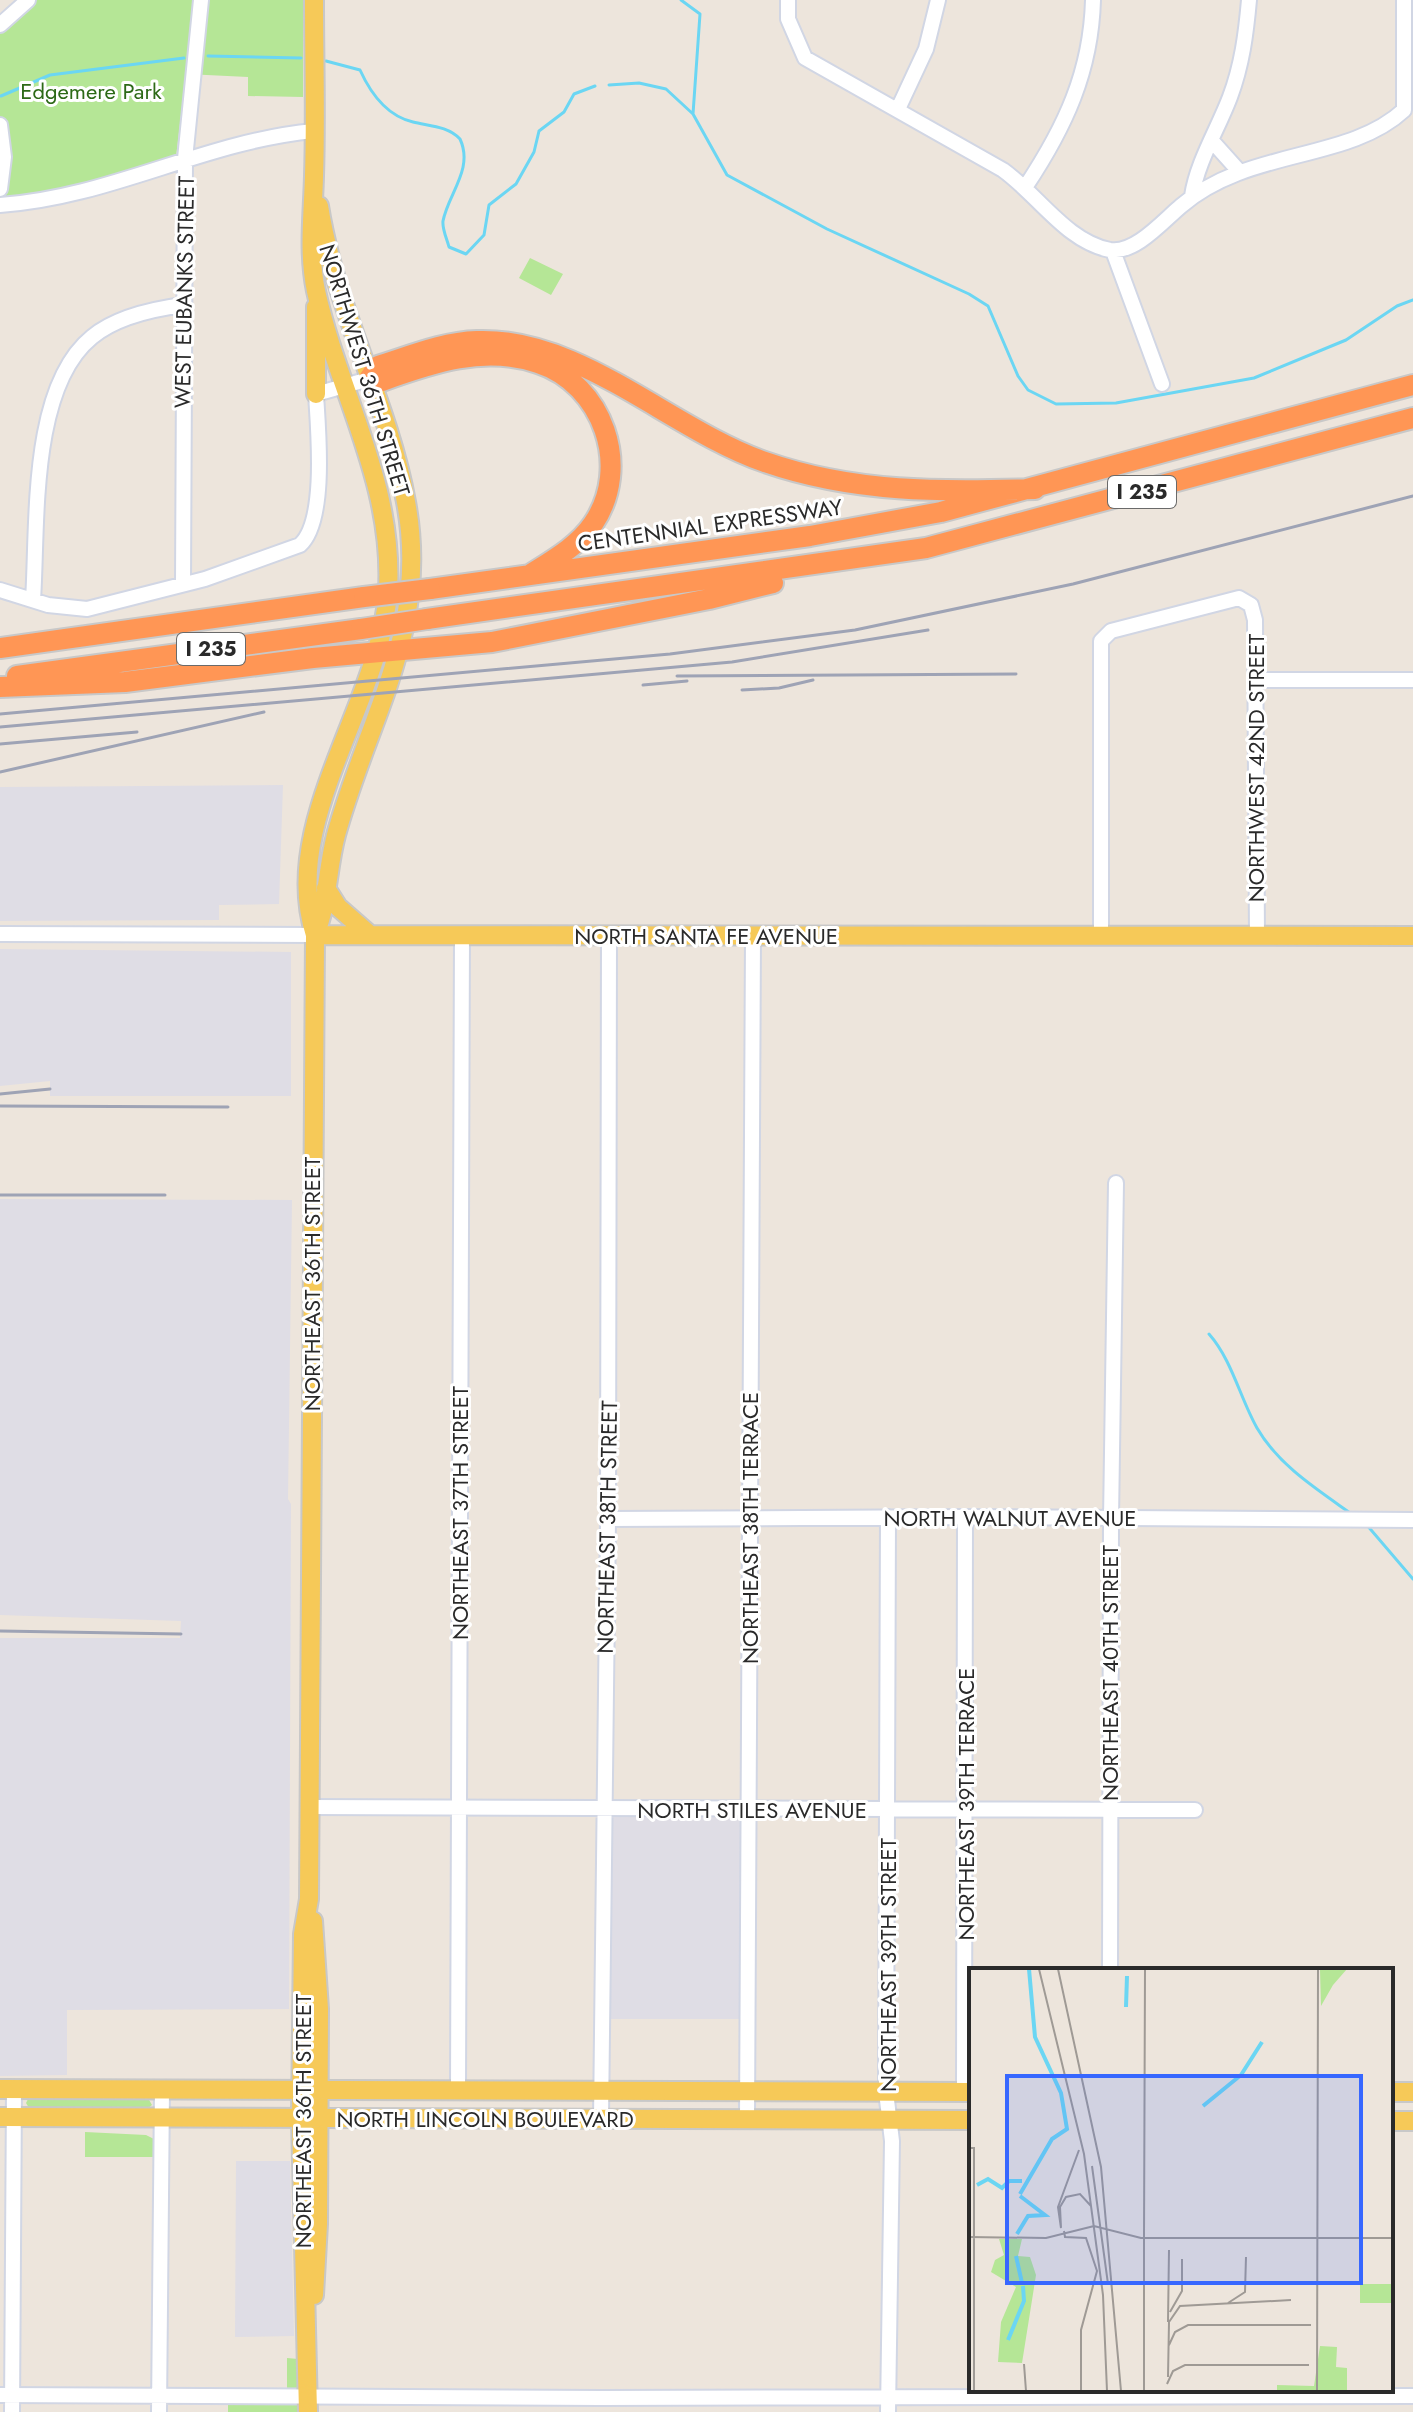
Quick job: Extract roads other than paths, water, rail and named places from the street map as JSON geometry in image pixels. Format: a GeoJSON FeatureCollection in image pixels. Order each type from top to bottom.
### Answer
{"type":"FeatureCollection","features":[{"type":"Feature","properties":{"kind":"highway"},"geometry":{"type":"LineString","coordinates":[[531,574],[586,533],[607,493],[611,464],[608,439],[599,415],[581,390],[537,362],[500,356],[459,357],[382,381],[369,379],[378,366],[450,344],[476,341],[518,343],[567,360],[720,443],[789,470],[887,489],[935,492],[1035,489]]}},
{"type":"Feature","properties":{"kind":"highway","name":"CENTENNIAL EXPRESSWAY"},"geometry":{"type":"LineString","coordinates":[[0,648],[880,525],[1035,489],[1413,385]]}},
{"type":"Feature","properties":{"kind":"highway","name":"I 235"},"geometry":{"type":"LineString","coordinates":[[0,678],[870,558],[1003,530],[1413,418]]}},
{"type":"Feature","properties":{"kind":"highway"},"geometry":{"type":"LineString","coordinates":[[0,687],[125,682],[492,642],[679,605],[870,558]]}},
{"type":"Feature","properties":{"kind":"main road","name":"NORTHWEST 36TH STREET"},"geometry":{"type":"LineString","coordinates":[[314,0],[314,175],[309,244],[316,293],[380,491],[387,526],[388,588],[374,654]]}},
{"type":"Feature","properties":{"kind":"main road","name":"NORTHWEST 36TH STREET"},"geometry":{"type":"LineString","coordinates":[[314,175],[330,266],[402,482],[409,521],[412,580],[401,652],[343,812],[326,888],[325,911],[315,935]]}},
{"type":"Feature","properties":{"kind":"main road"},"geometry":{"type":"LineString","coordinates":[[316,293],[316,394]]}},
{"type":"Feature","properties":{"kind":"main road","name":"NORTHEAST 36TH STREET"},"geometry":{"type":"LineString","coordinates":[[308,2404],[309,2343],[301,2224],[319,1991],[309,1899],[315,935],[307,911],[314,837],[374,654]]}},
{"type":"Feature","properties":{"kind":"main road"},"geometry":{"type":"LineString","coordinates":[[326,888],[338,907],[370,935]]}},
{"type":"Feature","properties":{"kind":"main road","name":"NORTH SANTA FE AVENUE"},"geometry":{"type":"LineString","coordinates":[[315,935],[1413,936]]}},
{"type":"Feature","properties":{"kind":"main road","name":"NORTH LINCOLN BOULEVARD"},"geometry":{"type":"LineString","coordinates":[[7,2089],[968,2092]]}},
{"type":"Feature","properties":{"kind":"main road","name":"NORTH LINCOLN BOULEVARD"},"geometry":{"type":"LineString","coordinates":[[7,2117],[969,2120]]}},
{"type":"Feature","properties":{"kind":"street"},"geometry":{"type":"LineString","coordinates":[[0,25],[28,0]]}},
{"type":"Feature","properties":{"kind":"street","name":"WEST EUBANKS STREET"},"geometry":{"type":"LineString","coordinates":[[183,584],[185,159],[201,0]]}},
{"type":"Feature","properties":{"kind":"street"},"geometry":{"type":"LineString","coordinates":[[788,0],[788,19],[805,58],[898,109],[1026,186],[1081,241],[1113,251],[1136,244],[1192,196],[1238,170],[1367,134],[1390,123],[1404,110],[1404,0]]}},
{"type":"Feature","properties":{"kind":"street"},"geometry":{"type":"LineString","coordinates":[[898,109],[926,49],[938,0]]}},
{"type":"Feature","properties":{"kind":"street"},"geometry":{"type":"LineString","coordinates":[[1026,186],[1058,138],[1083,77],[1092,35],[1093,0]]}},
{"type":"Feature","properties":{"kind":"street"},"geometry":{"type":"LineString","coordinates":[[1192,196],[1194,179],[1212,141],[1245,50],[1249,0]]}},
{"type":"Feature","properties":{"kind":"street"},"geometry":{"type":"LineString","coordinates":[[0,125],[4,157],[0,189]]}},
{"type":"Feature","properties":{"kind":"street"},"geometry":{"type":"LineString","coordinates":[[0,205],[85,193],[185,159],[263,138],[314,131]]}},
{"type":"Feature","properties":{"kind":"street"},"geometry":{"type":"LineString","coordinates":[[1212,141],[1238,170]]}},
{"type":"Feature","properties":{"kind":"street"},"geometry":{"type":"LineString","coordinates":[[1113,251],[1162,384]]}},
{"type":"Feature","properties":{"kind":"street"},"geometry":{"type":"LineString","coordinates":[[33,600],[42,460],[52,409],[66,370],[84,344],[109,326],[183,305]]}},
{"type":"Feature","properties":{"kind":"street"},"geometry":{"type":"LineString","coordinates":[[0,590],[65,608],[87,609],[277,555],[306,539],[316,512],[316,394],[347,388],[369,379]]}},
{"type":"Feature","properties":{"kind":"street","name":"NORTHWEST 42ND STREET"},"geometry":{"type":"LineString","coordinates":[[1101,936],[1102,638],[1111,631],[1239,598],[1249,602],[1255,620],[1257,936]]}},
{"type":"Feature","properties":{"kind":"street"},"geometry":{"type":"LineString","coordinates":[[1255,680],[1413,680]]}},
{"type":"Feature","properties":{"kind":"street","name":"NORTH SANTA FE AVENUE"},"geometry":{"type":"LineString","coordinates":[[0,934],[315,935]]}},
{"type":"Feature","properties":{"kind":"street","name":"NORTHEAST 37TH STREET"},"geometry":{"type":"LineString","coordinates":[[458,2090],[462,935]]}},
{"type":"Feature","properties":{"kind":"street","name":"NORTHEAST 38TH STREET"},"geometry":{"type":"LineString","coordinates":[[601,2119],[602,1810],[608,1519],[609,935]]}},
{"type":"Feature","properties":{"kind":"street","name":"NORTHEAST 38TH TERRACE"},"geometry":{"type":"LineString","coordinates":[[747,2120],[753,936]]}},
{"type":"Feature","properties":{"kind":"street","name":"NORTHEAST 40TH STREET"},"geometry":{"type":"LineString","coordinates":[[1110,1968],[1111,1519],[1116,1183]]}},
{"type":"Feature","properties":{"kind":"street","name":"NORTHEAST 39TH STREET"},"geometry":{"type":"LineString","coordinates":[[888,1517],[886,2092],[891,2120],[888,2412]]}},
{"type":"Feature","properties":{"kind":"street","name":"NORTH WALNUT AVENUE"},"geometry":{"type":"LineString","coordinates":[[608,1519],[965,1517],[1413,1520]]}},
{"type":"Feature","properties":{"kind":"street","name":"NORTHEAST 39TH TERRACE"},"geometry":{"type":"LineString","coordinates":[[965,1517],[968,2092]]}},
{"type":"Feature","properties":{"kind":"street","name":"NORTH STILES AVENUE"},"geometry":{"type":"LineString","coordinates":[[309,1807],[1195,1810]]}},
{"type":"Feature","properties":{"kind":"street"},"geometry":{"type":"LineString","coordinates":[[7,2089],[6,2395],[12,2412]]}},
{"type":"Feature","properties":{"kind":"street"},"geometry":{"type":"LineString","coordinates":[[159,2412],[162,2089]]}},
{"type":"Feature","properties":{"kind":"street"},"geometry":{"type":"LineString","coordinates":[[6,2395],[159,2395],[308,2404],[457,2405],[601,2405],[745,2396],[1413,2396]]}},
{"type":"Feature","properties":{"kind":"street"},"geometry":{"type":"LineString","coordinates":[[745,2396],[745,2412]]}},
{"type":"Feature","properties":{"kind":"waterway"},"geometry":{"type":"LineString","coordinates":[[681,0],[700,14],[693,114]]}},
{"type":"Feature","properties":{"kind":"waterway"},"geometry":{"type":"LineString","coordinates":[[208,56],[301,58]]}},
{"type":"Feature","properties":{"kind":"waterway"},"geometry":{"type":"LineString","coordinates":[[1,96],[50,75],[184,58]]}},
{"type":"Feature","properties":{"kind":"waterway"},"geometry":{"type":"LineString","coordinates":[[326,61],[360,70],[374,95],[395,114],[444,129],[460,139],[464,161],[443,224],[449,247],[466,254],[484,235],[489,205],[516,184],[534,152],[539,131],[564,112],[574,94],[595,86]]}},
{"type":"Feature","properties":{"kind":"waterway"},"geometry":{"type":"LineString","coordinates":[[609,85],[639,83],[666,89],[693,114],[727,175],[827,229],[969,294],[988,306],[1018,376],[1028,390],[1056,404],[1116,403],[1254,378],[1346,340],[1397,306],[1413,300]]}},
{"type":"Feature","properties":{"kind":"waterway"},"geometry":{"type":"LineString","coordinates":[[1209,1334],[1224,1355],[1266,1442],[1300,1476],[1353,1515]]}},
{"type":"Feature","properties":{"kind":"waterway"},"geometry":{"type":"LineString","coordinates":[[1366,1524],[1413,1579]]}},
{"type":"Feature","properties":{"kind":"railway"},"geometry":{"type":"LineString","coordinates":[[0,714],[670,654],[855,630],[1073,584],[1413,496]]}},
{"type":"Feature","properties":{"kind":"railway"},"geometry":{"type":"LineString","coordinates":[[0,727],[732,662],[928,630]]}},
{"type":"Feature","properties":{"kind":"railway"},"geometry":{"type":"LineString","coordinates":[[677,676],[1016,674]]}},
{"type":"Feature","properties":{"kind":"railway"},"geometry":{"type":"LineString","coordinates":[[742,690],[779,688],[813,680]]}},
{"type":"Feature","properties":{"kind":"railway"},"geometry":{"type":"LineString","coordinates":[[643,685],[687,681]]}},
{"type":"Feature","properties":{"kind":"railway"},"geometry":{"type":"LineString","coordinates":[[0,772],[264,712]]}},
{"type":"Feature","properties":{"kind":"railway"},"geometry":{"type":"LineString","coordinates":[[0,744],[137,732]]}},
{"type":"Feature","properties":{"kind":"railway"},"geometry":{"type":"LineString","coordinates":[[0,1094],[50,1089]]}},
{"type":"Feature","properties":{"kind":"railway"},"geometry":{"type":"LineString","coordinates":[[0,1106],[228,1107]]}},
{"type":"Feature","properties":{"kind":"railway"},"geometry":{"type":"LineString","coordinates":[[0,1195],[165,1195]]}},
{"type":"Feature","properties":{"kind":"railway"},"geometry":{"type":"LineString","coordinates":[[0,1631],[181,1634]]}},
{"type":"Feature","properties":{"kind":"park label","name":"Edgemere Park"},"geometry":{"type":"Point","coordinates":[91,91]}}]}
